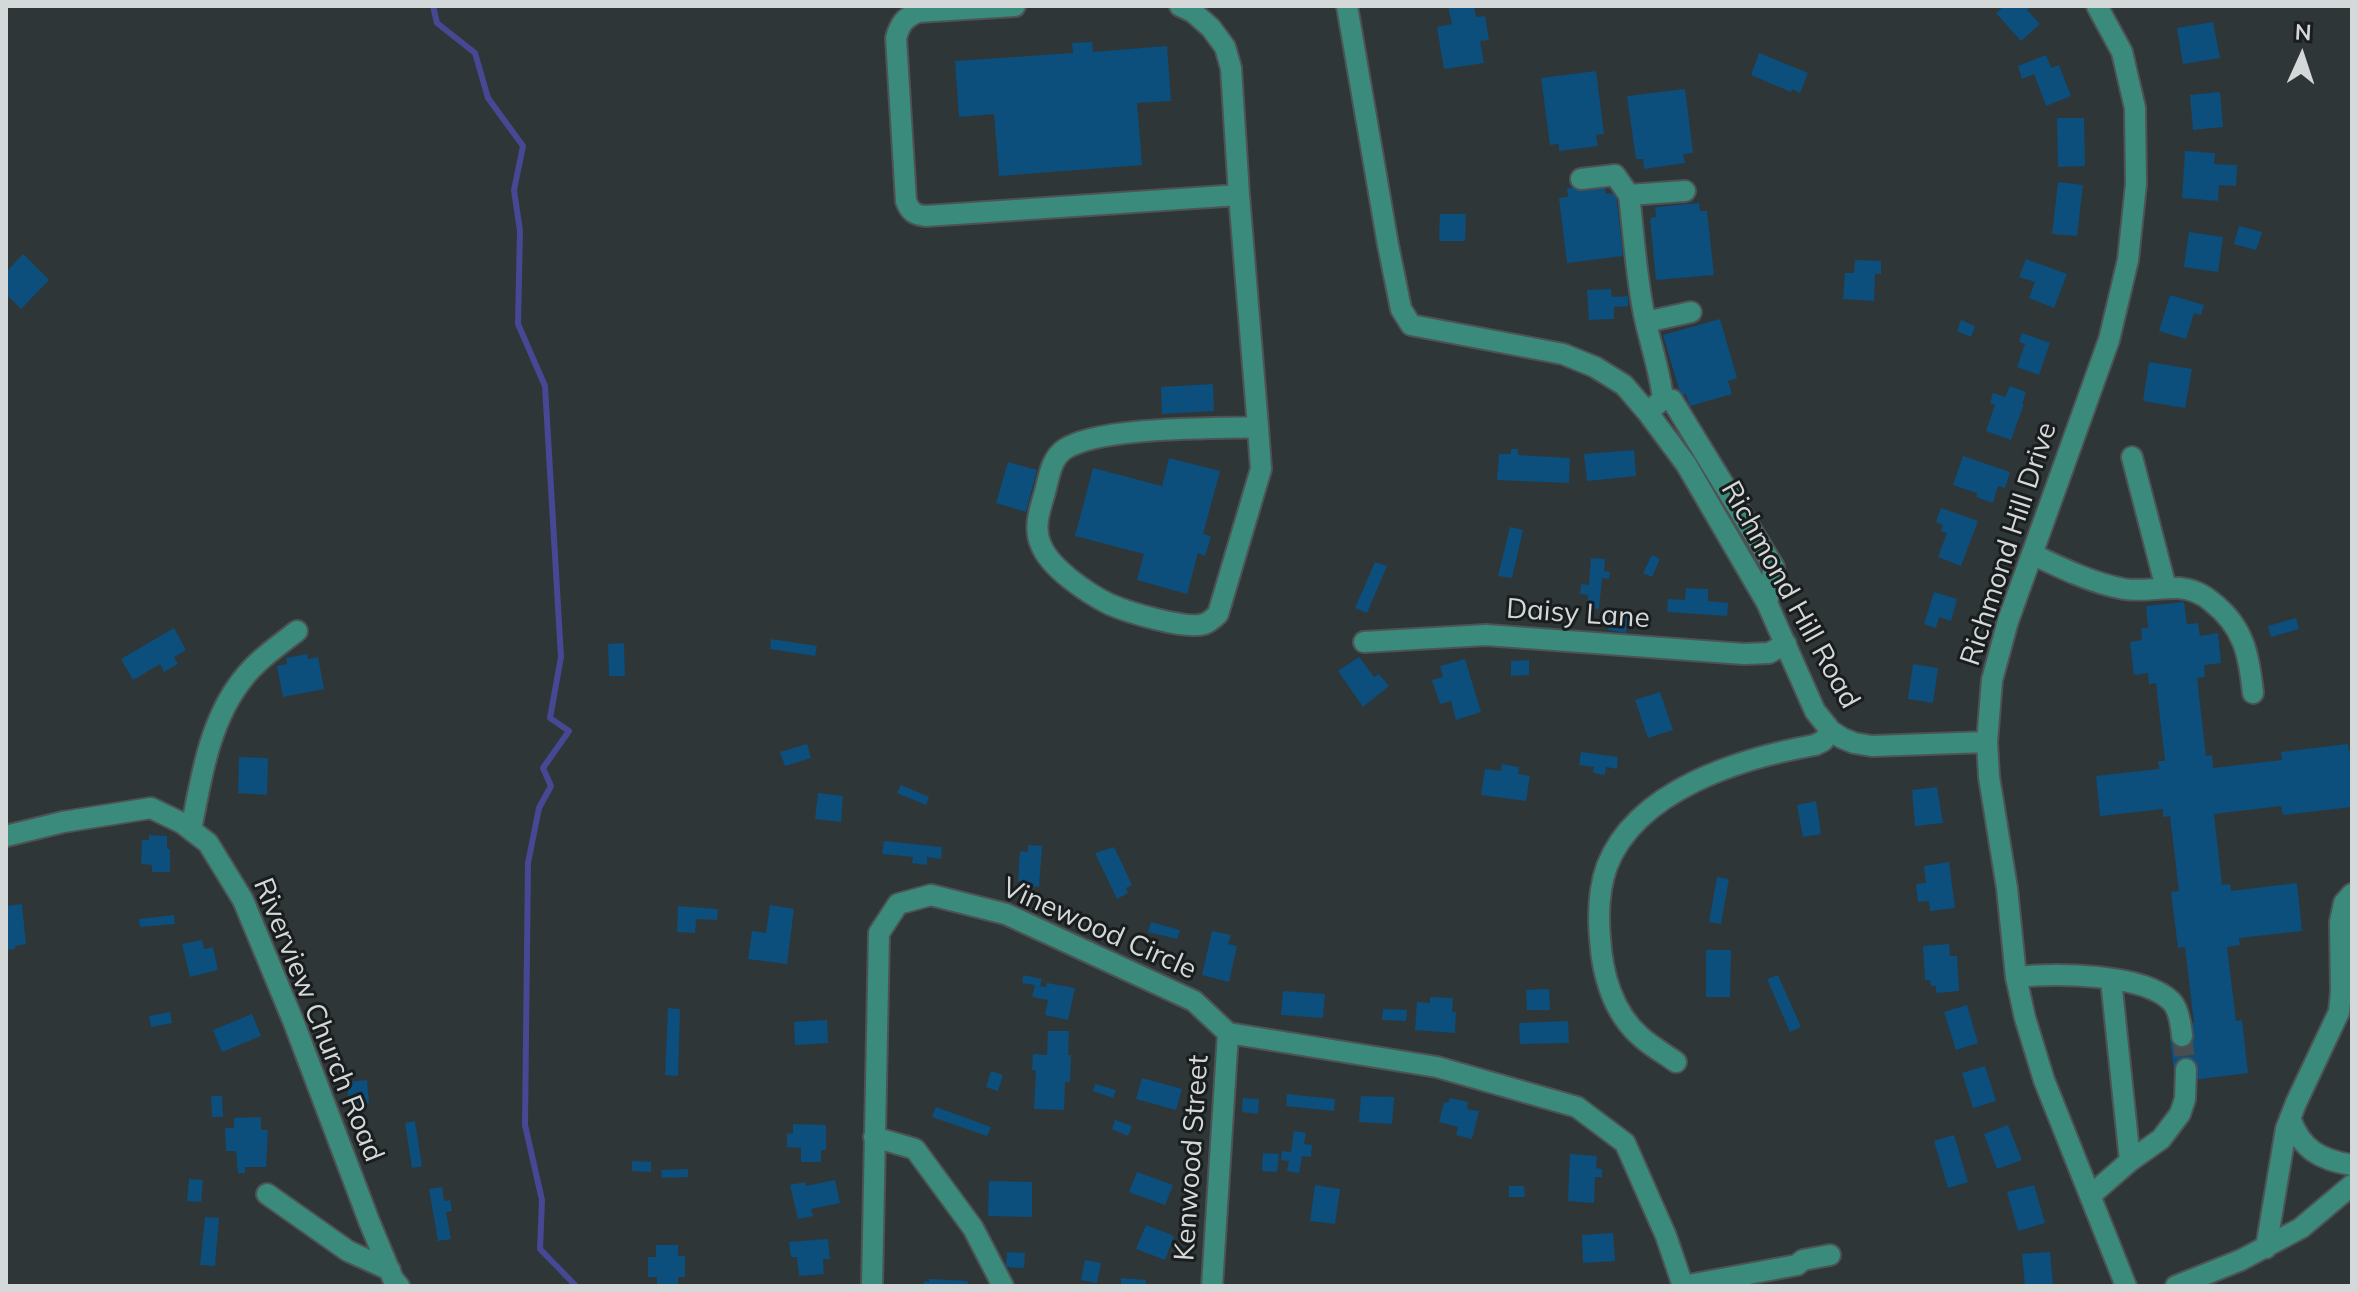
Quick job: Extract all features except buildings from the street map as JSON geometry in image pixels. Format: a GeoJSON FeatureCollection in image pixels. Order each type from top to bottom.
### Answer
{"type":"FeatureCollection","features":[{"type":"Feature","properties":{"kind":"street"},"geometry":{"type":"LineString","coordinates":[[1015,6],[918,12],[906,18],[899,27],[896,38],[909,209],[917,215],[926,216],[1239,195]]}},
{"type":"Feature","properties":{"kind":"street"},"geometry":{"type":"LineString","coordinates":[[1180,6],[1193,12],[1211,28],[1225,47],[1231,68],[1239,195],[1258,427],[1261,469],[1224,599],[1212,621],[1202,625],[1177,624],[1110,605],[1079,585],[1049,559],[1038,539],[1038,516],[1054,462],[1066,448],[1127,433],[1258,427]]}},
{"type":"Feature","properties":{"kind":"street","name":"Richmond Hill Road"},"geometry":{"type":"LineString","coordinates":[[1347,6],[1401,309],[1411,325],[1563,354],[1595,367],[1655,406],[1767,603],[1815,711],[1831,731],[1854,743],[1872,746],[1987,742]]}},
{"type":"Feature","properties":{"kind":"street","name":"Richmond Hill Drive"},"geometry":{"type":"LineString","coordinates":[[2097,6],[2122,52],[2135,108],[2136,184],[2128,260],[2109,340],[2008,621],[1992,680],[1987,742],[2016,977],[2025,1018],[2044,1080],[2126,1286]]}},
{"type":"Feature","properties":{"kind":"street"},"geometry":{"type":"LineString","coordinates":[[1581,179],[1615,175],[1629,195],[1638,281],[1660,374],[1655,406]]}},
{"type":"Feature","properties":{"kind":"street"},"geometry":{"type":"LineString","coordinates":[[1629,195],[1685,191]]}},
{"type":"Feature","properties":{"kind":"street"},"geometry":{"type":"LineString","coordinates":[[1646,322],[1691,312]]}},
{"type":"Feature","properties":{"kind":"street"},"geometry":{"type":"LineString","coordinates":[[2132,457],[2166,588]]}},
{"type":"Feature","properties":{"kind":"street"},"geometry":{"type":"LineString","coordinates":[[2032,554],[2064,569],[2124,589],[2191,589],[2208,598],[2228,614],[2241,636],[2250,664],[2253,693]]}},
{"type":"Feature","properties":{"kind":"street"},"geometry":{"type":"LineString","coordinates":[[191,830],[211,739],[223,714],[241,681],[264,656],[297,631]]}},
{"type":"Feature","properties":{"kind":"street","name":"Daisy Lane"},"geometry":{"type":"LineString","coordinates":[[1364,642],[1486,635],[1744,654],[1769,653],[1786,644]]}},
{"type":"Feature","properties":{"kind":"street"},"geometry":{"type":"LineString","coordinates":[[1676,1062],[1641,1037],[1630,1025],[1608,985],[1599,921],[1602,884],[1612,856],[1630,829],[1647,812],[1692,784],[1742,762],[1815,745],[1831,731]]}},
{"type":"Feature","properties":{"kind":"street","name":"Riverview Church Road"},"geometry":{"type":"LineString","coordinates":[[6,836],[63,822],[151,808],[182,823],[208,843],[243,900],[294,1023],[392,1280]]}},
{"type":"Feature","properties":{"kind":"street"},"geometry":{"type":"LineString","coordinates":[[2266,1248],[2279,1162],[2290,1118],[2339,1012],[2347,983],[2340,948],[2340,922],[2344,903],[2352,894]]}},
{"type":"Feature","properties":{"kind":"street","name":"Vinewood Circle"},"geometry":{"type":"LineString","coordinates":[[872,1286],[879,933],[898,904],[931,895],[1006,914],[1194,1001],[1228,1033]]}},
{"type":"Feature","properties":{"kind":"street"},"geometry":{"type":"LineString","coordinates":[[2340,948],[2352,929]]}},
{"type":"Feature","properties":{"kind":"street"},"geometry":{"type":"LineString","coordinates":[[2016,977],[2067,974],[2137,985],[2160,993],[2174,1004],[2182,1036]]}},
{"type":"Feature","properties":{"kind":"street"},"geometry":{"type":"LineString","coordinates":[[2111,980],[2130,1161]]}},
{"type":"Feature","properties":{"kind":"street"},"geometry":{"type":"LineString","coordinates":[[1228,1033],[1437,1067],[1577,1107],[1625,1143],[1666,1236],[1683,1286],[1797,1265],[1803,1260],[1830,1255]]}},
{"type":"Feature","properties":{"kind":"street","name":"Kenwood Street"},"geometry":{"type":"LineString","coordinates":[[1212,1286],[1228,1033]]}},
{"type":"Feature","properties":{"kind":"street"},"geometry":{"type":"LineString","coordinates":[[2091,1195],[2161,1139],[2180,1114],[2185,1099],[2186,1069]]}},
{"type":"Feature","properties":{"kind":"street"},"geometry":{"type":"LineString","coordinates":[[2290,1118],[2303,1145],[2330,1159],[2352,1165]]}},
{"type":"Feature","properties":{"kind":"street"},"geometry":{"type":"LineString","coordinates":[[874,1137],[915,1149],[973,1228],[1003,1286]]}},
{"type":"Feature","properties":{"kind":"street"},"geometry":{"type":"LineString","coordinates":[[2176,1286],[2266,1248],[2301,1228],[2352,1185]]}},
{"type":"Feature","properties":{"kind":"street"},"geometry":{"type":"LineString","coordinates":[[267,1194],[392,1280]]}},
{"type":"Feature","properties":{"kind":"waterway"},"geometry":{"type":"LineString","coordinates":[[433,6],[437,23],[475,53],[488,98],[523,146],[514,190],[520,231],[518,324],[545,386],[561,657],[550,718],[569,731],[543,768],[551,786],[539,808],[528,863],[525,1125],[542,1200],[540,1249],[576,1286]]}},
{"type":"Feature","properties":{"kind":"tunnel"},"geometry":{"type":"LineString","coordinates":[[2182,1036],[2186,1069]]}}]}
